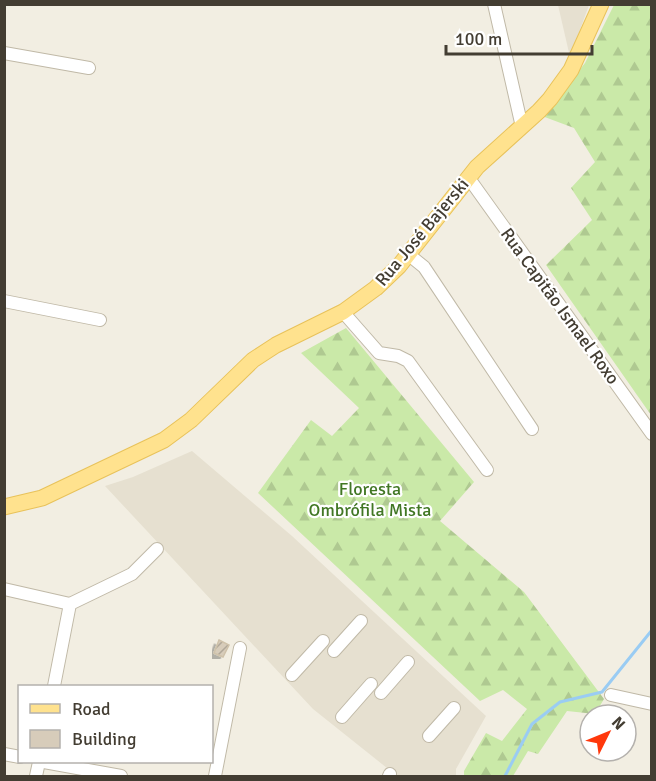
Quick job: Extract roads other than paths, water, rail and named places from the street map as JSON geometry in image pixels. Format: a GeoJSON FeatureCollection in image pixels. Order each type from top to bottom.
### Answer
{"type":"FeatureCollection","features":[{"type":"Feature","properties":{"kind":"main road","name":"Rua José Bajerski"},"geometry":{"type":"LineString","coordinates":[[4,507],[42,498],[164,440],[191,420],[259,356],[276,345],[343,312],[386,279],[468,177],[550,99],[571,70],[601,4]]}},
{"type":"Feature","properties":{"kind":"street"},"geometry":{"type":"LineString","coordinates":[[494,4],[522,127]]}},
{"type":"Feature","properties":{"kind":"street"},"geometry":{"type":"LineString","coordinates":[[4,53],[88,68]]}},
{"type":"Feature","properties":{"kind":"street","name":"Rua Capitão Ismael Roxo"},"geometry":{"type":"LineString","coordinates":[[468,177],[651,434]]}},
{"type":"Feature","properties":{"kind":"street"},"geometry":{"type":"LineString","coordinates":[[408,254],[424,267],[532,429]]}},
{"type":"Feature","properties":{"kind":"street"},"geometry":{"type":"LineString","coordinates":[[4,302],[100,320]]}},
{"type":"Feature","properties":{"kind":"street"},"geometry":{"type":"LineString","coordinates":[[343,312],[379,353],[399,356],[408,361],[487,470]]}},
{"type":"Feature","properties":{"kind":"street"},"geometry":{"type":"LineString","coordinates":[[4,589],[70,604],[126,579],[157,549]]}},
{"type":"Feature","properties":{"kind":"street"},"geometry":{"type":"LineString","coordinates":[[54,685],[70,604]]}},
{"type":"Feature","properties":{"kind":"street"},"geometry":{"type":"LineString","coordinates":[[334,651],[361,621]]}},
{"type":"Feature","properties":{"kind":"street"},"geometry":{"type":"LineString","coordinates":[[292,675],[323,641]]}},
{"type":"Feature","properties":{"kind":"street"},"geometry":{"type":"LineString","coordinates":[[215,777],[240,648]]}},
{"type":"Feature","properties":{"kind":"street"},"geometry":{"type":"LineString","coordinates":[[381,693],[408,662]]}},
{"type":"Feature","properties":{"kind":"street"},"geometry":{"type":"LineString","coordinates":[[342,717],[371,684]]}},
{"type":"Feature","properties":{"kind":"street"},"geometry":{"type":"LineString","coordinates":[[610,694],[651,704]]}},
{"type":"Feature","properties":{"kind":"street"},"geometry":{"type":"LineString","coordinates":[[429,736],[454,708]]}},
{"type":"Feature","properties":{"kind":"street"},"geometry":{"type":"LineString","coordinates":[[49,763],[121,777]]}},
{"type":"Feature","properties":{"kind":"waterway"},"geometry":{"type":"LineString","coordinates":[[505,776],[532,724],[560,702],[602,692],[652,630]]}},
{"type":"Feature","properties":{"kind":"park label","name":"Floresta Ombrófila Mista"},"geometry":{"type":"Point","coordinates":[370,499]}}]}
